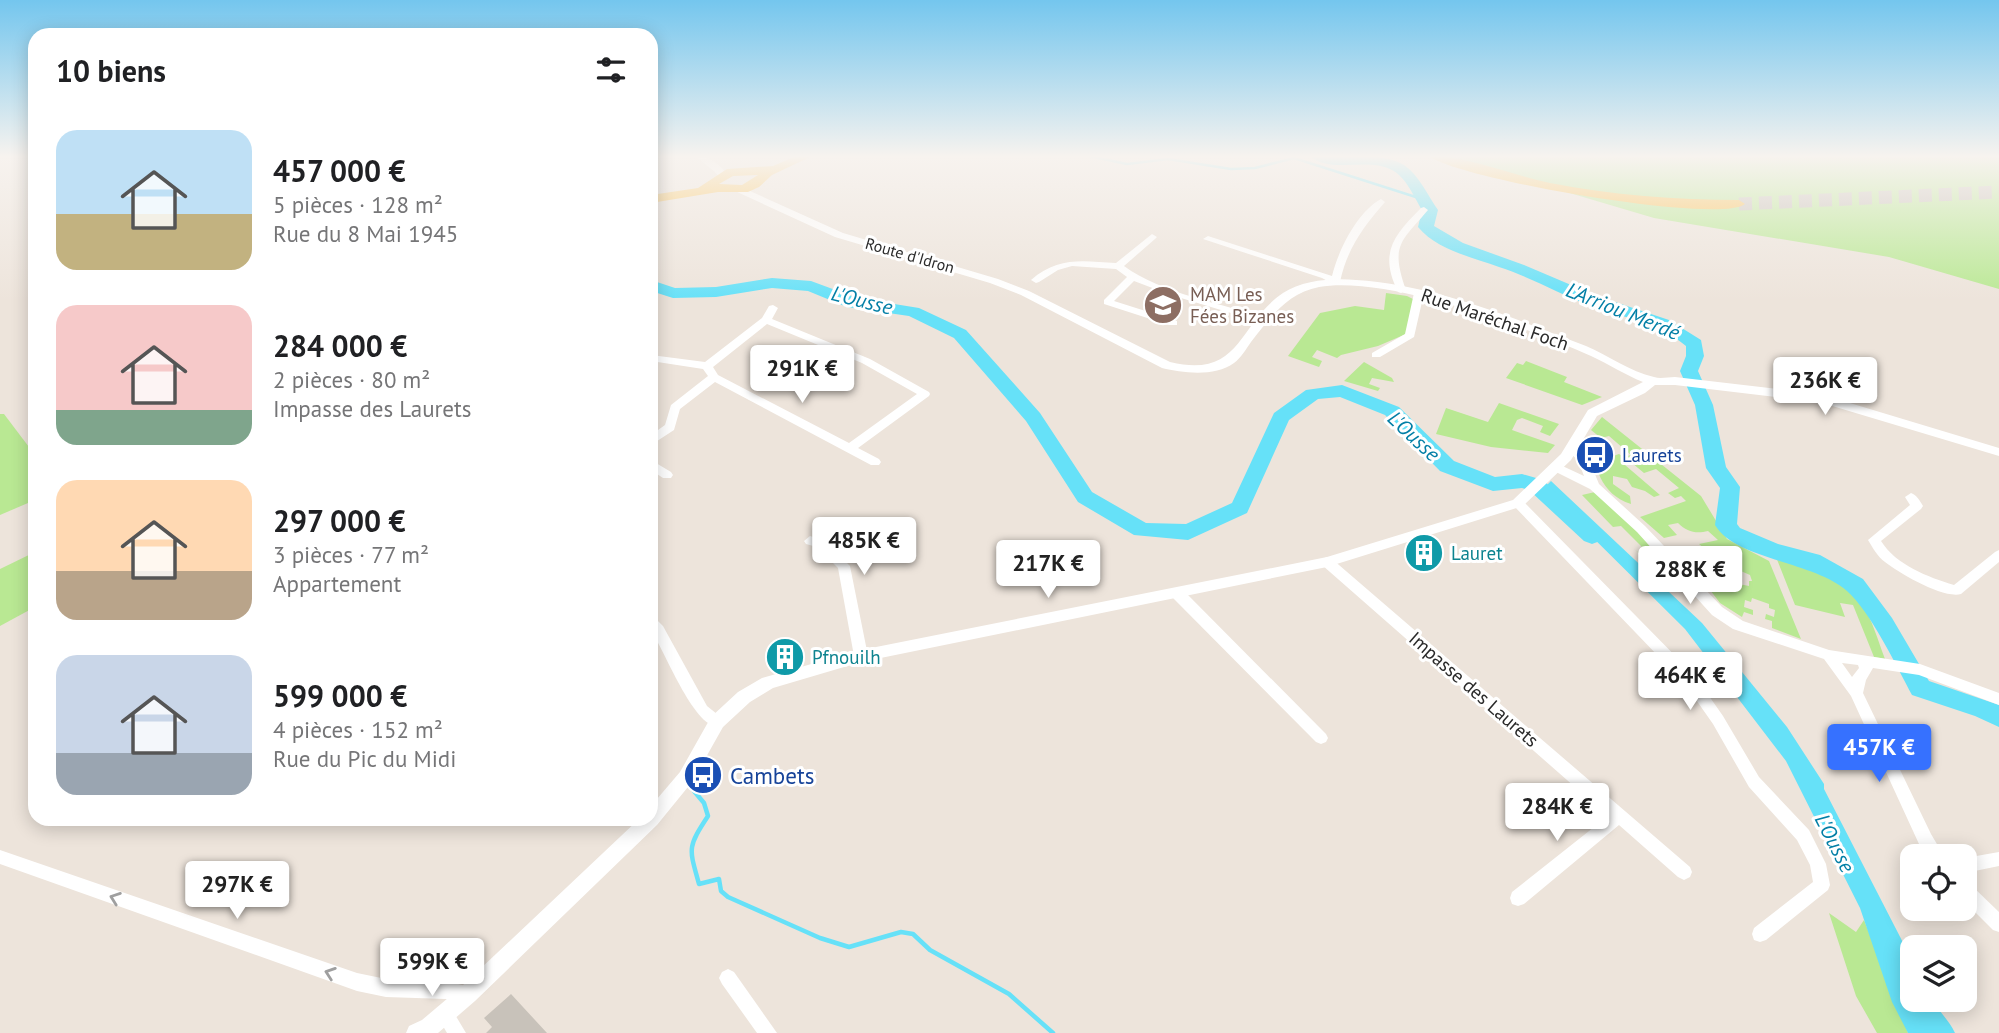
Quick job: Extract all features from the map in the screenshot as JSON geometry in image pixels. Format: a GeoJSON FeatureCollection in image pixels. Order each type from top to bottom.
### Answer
{"type":"FeatureCollection","features":[{"type":"Feature","properties":{"kind":"street","name":"Route d'Idron"},"geometry":{"type":"LineString","coordinates":[[790,204],[839,235],[994,281],[1025,293]]}},
{"type":"Feature","properties":{"kind":"street"},"geometry":{"type":"LineString","coordinates":[[1208,239],[1325,276],[1335,282],[1338,266],[1351,237],[1378,204]]}},
{"type":"Feature","properties":{"kind":"street"},"geometry":{"type":"LineString","coordinates":[[1401,290],[1391,265],[1392,252],[1405,229],[1424,210]]}},
{"type":"Feature","properties":{"kind":"street"},"geometry":{"type":"LineString","coordinates":[[1118,267],[1152,237]]}},
{"type":"Feature","properties":{"kind":"street"},"geometry":{"type":"LineString","coordinates":[[1036,279],[1055,268],[1072,263],[1118,267],[1133,277],[1174,293],[1265,320]]}},
{"type":"Feature","properties":{"kind":"street"},"geometry":{"type":"LineString","coordinates":[[1133,277],[1107,302],[1173,323]]}},
{"type":"Feature","properties":{"kind":"street","name":"Rue Maréchal Foch"},"geometry":{"type":"LineString","coordinates":[[1025,293],[1153,359],[1179,368],[1219,366],[1230,360],[1284,297],[1312,284],[1335,282],[1401,290],[1468,306],[1594,353],[1651,382],[1675,381],[1820,398],[1999,452]]}},
{"type":"Feature","properties":{"kind":"street"},"geometry":{"type":"LineString","coordinates":[[1376,355],[1410,335],[1419,293]]}},
{"type":"Feature","properties":{"kind":"street"},"geometry":{"type":"LineString","coordinates":[[658,359],[707,366],[766,320],[773,308]]}},
{"type":"Feature","properties":{"kind":"street"},"geometry":{"type":"LineString","coordinates":[[766,320],[866,361],[925,394],[850,448]]}},
{"type":"Feature","properties":{"kind":"street"},"geometry":{"type":"LineString","coordinates":[[707,366],[714,377],[875,462]]}},
{"type":"Feature","properties":{"kind":"street"},"geometry":{"type":"LineString","coordinates":[[658,436],[670,427],[675,407],[714,377]]}},
{"type":"Feature","properties":{"kind":"street"},"geometry":{"type":"LineString","coordinates":[[658,811],[686,777],[717,722],[744,697],[768,683],[862,656],[1327,562],[1523,498],[1571,449],[1592,413],[1641,390],[1651,382]]}},
{"type":"Feature","properties":{"kind":"street"},"geometry":{"type":"LineString","coordinates":[[1571,449],[1583,458],[1594,486]]}},
{"type":"Feature","properties":{"kind":"street"},"geometry":{"type":"LineString","coordinates":[[1556,467],[1594,486],[1641,529],[1717,611],[1738,625],[1829,655],[1914,669],[1999,699]]}},
{"type":"Feature","properties":{"kind":"street"},"geometry":{"type":"LineString","coordinates":[[658,469],[667,475]]}},
{"type":"Feature","properties":{"kind":"street"},"geometry":{"type":"LineString","coordinates":[[1911,497],[1917,506],[1874,540],[1879,552],[1936,585],[1956,591],[1999,555]]}},
{"type":"Feature","properties":{"kind":"street"},"geometry":{"type":"LineString","coordinates":[[1523,498],[1690,680],[1718,720],[1754,782],[1803,835],[1818,864],[1822,885],[1760,934]]}},
{"type":"Feature","properties":{"kind":"street"},"geometry":{"type":"LineString","coordinates":[[810,541],[821,544],[844,566],[862,656]]}},
{"type":"Feature","properties":{"kind":"street","name":"Impasse des Laurets"},"geometry":{"type":"LineString","coordinates":[[1327,562],[1684,872]]}},
{"type":"Feature","properties":{"kind":"street"},"geometry":{"type":"LineString","coordinates":[[1177,593],[1321,737]]}},
{"type":"Feature","properties":{"kind":"street"},"geometry":{"type":"LineString","coordinates":[[658,630],[702,710],[717,722]]}},
{"type":"Feature","properties":{"kind":"street"},"geometry":{"type":"LineString","coordinates":[[1829,655],[1856,693],[1928,844]]}},
{"type":"Feature","properties":{"kind":"street"},"geometry":{"type":"LineString","coordinates":[[1856,693],[1859,678],[1866,669],[1864,662]]}},
{"type":"Feature","properties":{"kind":"street"},"geometry":{"type":"LineString","coordinates":[[1518,898],[1619,816]]}},
{"type":"Feature","properties":{"kind":"street"},"geometry":{"type":"LineString","coordinates":[[416,1033],[468,995],[644,826]]}},
{"type":"Feature","properties":{"kind":"street"},"geometry":{"type":"LineString","coordinates":[[0,857],[357,982],[386,988],[446,990],[468,995]]}},
{"type":"Feature","properties":{"kind":"street"},"geometry":{"type":"LineString","coordinates":[[1977,864],[1999,859]]}},
{"type":"Feature","properties":{"kind":"street"},"geometry":{"type":"LineString","coordinates":[[1977,902],[1999,924]]}},
{"type":"Feature","properties":{"kind":"street"},"geometry":{"type":"LineString","coordinates":[[728,978],[768,1033]]}},
{"type":"Feature","properties":{"kind":"street"},"geometry":{"type":"LineString","coordinates":[[445,1014],[457,1033]]}},
{"type":"Feature","properties":{"kind":"green space"},"geometry":{"type":"Polygon","coordinates":[[[1608,204],[1999,204],[1999,289],[1889,257],[1654,218],[1608,204]]]}},
{"type":"Feature","properties":{"kind":"green space"},"geometry":{"type":"Polygon","coordinates":[[[1386,293],[1415,300],[1406,334],[1378,346],[1337,358],[1317,350],[1312,357],[1322,361],[1319,367],[1288,356],[1320,313],[1355,306],[1384,310],[1386,293]]]}},
{"type":"Feature","properties":{"kind":"green space"},"geometry":{"type":"Polygon","coordinates":[[[1526,361],[1567,377],[1564,382],[1602,397],[1582,405],[1506,378],[1517,363],[1523,365],[1526,361]]]}},
{"type":"Feature","properties":{"kind":"green space"},"geometry":{"type":"Polygon","coordinates":[[[1364,362],[1392,378],[1394,382],[1372,378],[1369,384],[1380,388],[1378,391],[1344,381],[1364,362]]]}},
{"type":"Feature","properties":{"kind":"green space"},"geometry":{"type":"Polygon","coordinates":[[[1499,403],[1559,424],[1550,436],[1540,432],[1543,426],[1522,418],[1517,420],[1512,430],[1555,445],[1548,453],[1491,447],[1436,434],[1446,408],[1488,422],[1499,403]]]}},
{"type":"Feature","properties":{"kind":"green space"},"geometry":{"type":"Polygon","coordinates":[[[0,414],[4,414],[28,446],[28,503],[0,515],[0,414]]]}},
{"type":"Feature","properties":{"kind":"green space"},"geometry":{"type":"Polygon","coordinates":[[[1602,417],[1701,496],[1727,539],[1769,561],[1801,639],[1772,628],[1772,621],[1765,619],[1766,614],[1774,617],[1775,610],[1769,608],[1769,604],[1752,598],[1751,602],[1745,600],[1744,607],[1753,610],[1753,615],[1744,612],[1742,617],[1720,603],[1694,569],[1699,563],[1730,586],[1749,586],[1749,581],[1752,581],[1750,575],[1736,569],[1734,559],[1716,558],[1699,544],[1718,540],[1708,531],[1692,532],[1678,523],[1668,525],[1677,535],[1664,538],[1640,517],[1686,501],[1681,496],[1675,498],[1668,493],[1679,488],[1656,469],[1644,473],[1632,463],[1625,465],[1660,495],[1654,497],[1632,487],[1627,479],[1613,476],[1613,484],[1630,496],[1631,504],[1612,493],[1600,478],[1591,437],[1613,456],[1631,455],[1609,436],[1601,438],[1591,430],[1602,417]]]}},
{"type":"Feature","properties":{"kind":"green space"},"geometry":{"type":"Polygon","coordinates":[[[1595,492],[1637,531],[1681,579],[1673,581],[1634,549],[1638,552],[1645,550],[1621,526],[1613,527],[1582,495],[1595,492]]]}},
{"type":"Feature","properties":{"kind":"green space"},"geometry":{"type":"Polygon","coordinates":[[[28,555],[28,611],[0,626],[0,569],[28,555]]]}},
{"type":"Feature","properties":{"kind":"green space"},"geometry":{"type":"Polygon","coordinates":[[[1776,557],[1823,573],[1853,593],[1868,616],[1885,659],[1874,657],[1853,605],[1840,603],[1845,617],[1795,605],[1776,557]]]}},
{"type":"Feature","properties":{"kind":"green space"},"geometry":{"type":"Polygon","coordinates":[[[1829,913],[1856,932],[1864,920],[1908,1033],[1877,1033],[1856,996],[1829,913]]]}},
{"type":"Feature","properties":{"kind":"water","name":"L'Ousse"},"geometry":{"type":"Polygon","coordinates":[[[1551,481],[1702,623],[1787,727],[1824,784],[1824,789],[1900,937],[1900,1012],[1941,1012],[1955,1033],[1908,1033],[1892,1002],[1860,908],[1786,761],[1685,629],[1565,510],[1537,495],[1551,481]]]}},
{"type":"Feature","properties":{"kind":"building"},"geometry":{"type":"Polygon","coordinates":[[[511,994],[547,1033],[486,1033],[492,1027],[484,1018],[511,994]]]}},
{"type":"Feature","properties":{"kind":"waterway","name":"L'Arriou Merdé"},"geometry":{"type":"LineString","coordinates":[[1426,204],[1430,210],[1426,227],[1446,241],[1518,268],[1591,300],[1663,324],[1695,344],[1695,356],[1689,371],[1704,405],[1716,468],[1730,487],[1726,525],[1732,533],[1772,550],[1812,561],[1855,585],[1884,624],[1921,688],[1983,708],[1999,717]]}},
{"type":"Feature","properties":{"kind":"waterway","name":"L'Ousse"},"geometry":{"type":"LineString","coordinates":[[658,288],[673,293],[716,292],[772,283],[811,286],[853,303],[913,312],[960,334],[1033,417],[1085,497],[1142,530],[1188,532],[1240,508],[1281,417],[1313,394],[1342,391],[1392,411],[1447,466],[1493,484],[1522,481],[1536,485],[1592,536]]}},
{"type":"Feature","properties":{"kind":"waterway"},"geometry":{"type":"LineString","coordinates":[[694,791],[704,803],[708,816],[696,835],[692,848],[699,884],[719,879],[721,891],[728,897],[820,938],[849,947],[901,932],[913,934],[930,950],[1009,994],[1053,1033]]}},
{"type":"Feature","properties":{"kind":"place","name":"MAM Les Fées Bizanes"},"geometry":{"type":"Point","coordinates":[1163,305]}},
{"type":"Feature","properties":{"kind":"place","name":"Laurets"},"geometry":{"type":"Point","coordinates":[1595,455]}},
{"type":"Feature","properties":{"kind":"place","name":"Lauret"},"geometry":{"type":"Point","coordinates":[1424,553]}},
{"type":"Feature","properties":{"kind":"place","name":"Pfnouilh"},"geometry":{"type":"Point","coordinates":[785,657]}},
{"type":"Feature","properties":{"kind":"place","name":"Cambets"},"geometry":{"type":"Point","coordinates":[703,775]}}]}
